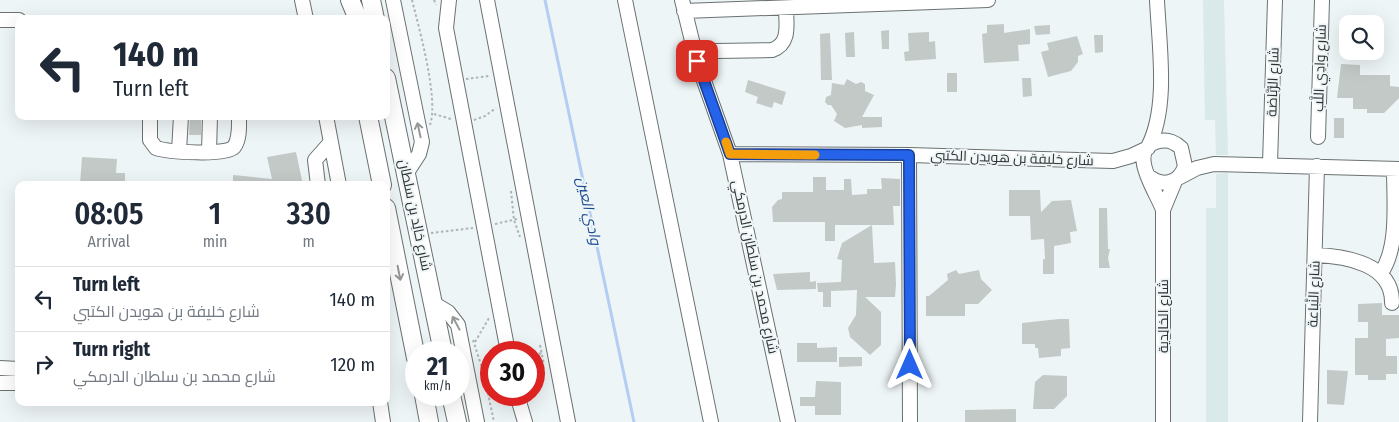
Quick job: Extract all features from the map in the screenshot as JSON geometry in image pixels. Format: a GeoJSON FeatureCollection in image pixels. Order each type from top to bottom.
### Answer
{"type":"FeatureCollection","features":[{"type":"Feature","properties":{"kind":"main road"},"geometry":{"type":"LineString","coordinates":[[345,0],[348,15]]}},
{"type":"Feature","properties":{"kind":"main road"},"geometry":{"type":"LineString","coordinates":[[350,0],[356,15]]}},
{"type":"Feature","properties":{"kind":"main road"},"geometry":{"type":"LineString","coordinates":[[371,0],[373,15]]}},
{"type":"Feature","properties":{"kind":"main road","name":"شارع خالِد بن سلطان"},"geometry":{"type":"LineString","coordinates":[[369,120],[381,181]]}},
{"type":"Feature","properties":{"kind":"main road","name":"شارع خالِد بن سلطان"},"geometry":{"type":"LineString","coordinates":[[389,120],[406,174],[441,341]]}},
{"type":"Feature","properties":{"kind":"main road","name":"شارع خالِد بن سلطان"},"geometry":{"type":"LineString","coordinates":[[390,228],[413,341]]}},
{"type":"Feature","properties":{"kind":"main road"},"geometry":{"type":"LineString","coordinates":[[426,406],[429,422]]}},
{"type":"Feature","properties":{"kind":"main road"},"geometry":{"type":"LineString","coordinates":[[454,406],[457,422]]}},
{"type":"Feature","properties":{"kind":"street"},"geometry":{"type":"LineString","coordinates":[[302,0],[305,15]]}},
{"type":"Feature","properties":{"kind":"street"},"geometry":{"type":"LineString","coordinates":[[393,0],[422,142],[419,154],[406,174]]}},
{"type":"Feature","properties":{"kind":"street"},"geometry":{"type":"LineString","coordinates":[[449,0],[446,28],[506,341]]}},
{"type":"Feature","properties":{"kind":"street"},"geometry":{"type":"LineString","coordinates":[[487,0],[568,422]]}},
{"type":"Feature","properties":{"kind":"street"},"geometry":{"type":"LineString","coordinates":[[625,0],[710,422]]}},
{"type":"Feature","properties":{"kind":"street"},"geometry":{"type":"LineString","coordinates":[[683,6],[786,8],[988,0]]}},
{"type":"Feature","properties":{"kind":"street"},"geometry":{"type":"LineString","coordinates":[[1157,0],[1161,110],[1157,129],[1143,160],[1147,174],[1160,183],[1177,179],[1196,168],[1214,164],[1270,164],[1396,169],[1394,247],[1391,257],[1381,273]]}},
{"type":"Feature","properties":{"kind":"street","name":"شارع الرُّبَّاضة"},"geometry":{"type":"LineString","coordinates":[[1270,164],[1275,0]]}},
{"type":"Feature","properties":{"kind":"street","name":"شارع وادِي اللَّب"},"geometry":{"type":"LineString","coordinates":[[1318,137],[1322,0]]}},
{"type":"Feature","properties":{"kind":"street","name":"شارع محمد بن سلطان الدرمكي"},"geometry":{"type":"LineString","coordinates":[[683,6],[697,61],[730,154],[788,422]]}},
{"type":"Feature","properties":{"kind":"street"},"geometry":{"type":"LineString","coordinates":[[716,52],[772,50],[778,48],[786,37],[786,8]]}},
{"type":"Feature","properties":{"kind":"street"},"geometry":{"type":"LineString","coordinates":[[0,20],[15,20]]}},
{"type":"Feature","properties":{"kind":"street"},"geometry":{"type":"LineString","coordinates":[[1161,110],[1179,146],[1185,166],[1177,179]]}},
{"type":"Feature","properties":{"kind":"street"},"geometry":{"type":"LineString","coordinates":[[150,120],[150,140],[153,146],[160,150],[208,152],[225,152],[234,147],[238,137],[239,120]]}},
{"type":"Feature","properties":{"kind":"street"},"geometry":{"type":"LineString","coordinates":[[179,151],[181,120]]}},
{"type":"Feature","properties":{"kind":"street"},"geometry":{"type":"LineString","coordinates":[[208,152],[210,120]]}},
{"type":"Feature","properties":{"kind":"street"},"geometry":{"type":"LineString","coordinates":[[327,120],[338,181]]}},
{"type":"Feature","properties":{"kind":"street"},"geometry":{"type":"LineString","coordinates":[[1148,148],[1159,141],[1171,141],[1214,164]]}},
{"type":"Feature","properties":{"kind":"street"},"geometry":{"type":"LineString","coordinates":[[318,181],[315,160],[331,142]]}},
{"type":"Feature","properties":{"kind":"street","name":"شارع خليفة بن هويدن الكتبي"},"geometry":{"type":"LineString","coordinates":[[730,154],[909,155],[1113,161],[1131,156],[1148,148]]}},
{"type":"Feature","properties":{"kind":"street"},"geometry":{"type":"LineString","coordinates":[[909,155],[910,422]]}},
{"type":"Feature","properties":{"kind":"street","name":"شارع خليفة بن هويدن الكتبي"},"geometry":{"type":"LineString","coordinates":[[1113,161],[1147,174]]}},
{"type":"Feature","properties":{"kind":"street","name":"شارع النَّباعة"},"geometry":{"type":"LineString","coordinates":[[1310,422],[1317,166]]}},
{"type":"Feature","properties":{"kind":"street","name":"شارع الخالِدية"},"geometry":{"type":"LineString","coordinates":[[1147,174],[1163,210],[1163,422]]}},
{"type":"Feature","properties":{"kind":"street","name":"شارع الخالِدية"},"geometry":{"type":"LineString","coordinates":[[1163,210],[1177,179]]}},
{"type":"Feature","properties":{"kind":"street"},"geometry":{"type":"LineString","coordinates":[[1315,254],[1342,257],[1381,273],[1390,286],[1392,303]]}},
{"type":"Feature","properties":{"kind":"street"},"geometry":{"type":"LineString","coordinates":[[433,303],[452,316],[460,331],[477,422]]}},
{"type":"Feature","properties":{"kind":"street"},"geometry":{"type":"LineString","coordinates":[[0,368],[15,369]]}},
{"type":"Feature","properties":{"kind":"street"},"geometry":{"type":"LineString","coordinates":[[0,383],[15,383]]}},
{"type":"Feature","properties":{"kind":"street"},"geometry":{"type":"LineString","coordinates":[[381,406],[383,422]]}},
{"type":"Feature","properties":{"kind":"street"},"geometry":{"type":"LineString","coordinates":[[520,406],[524,422]]}},
{"type":"Feature","properties":{"kind":"path"},"geometry":{"type":"LineString","coordinates":[[412,0],[431,88],[434,114],[422,142]]}},
{"type":"Feature","properties":{"kind":"path"},"geometry":{"type":"LineString","coordinates":[[457,80],[502,75]]}},
{"type":"Feature","properties":{"kind":"path"},"geometry":{"type":"LineString","coordinates":[[494,422],[475,342],[483,326],[500,308]]}},
{"type":"Feature","properties":{"kind":"path"},"geometry":{"type":"LineString","coordinates":[[460,331],[475,342]]}},
{"type":"Feature","properties":{"kind":"shaded area"},"geometry":{"type":"Polygon","coordinates":[[[1203,0],[1224,0],[1228,155],[1216,155],[1215,120],[1205,120],[1203,0]]]}},
{"type":"Feature","properties":{"kind":"shaded area"},"geometry":{"type":"Polygon","coordinates":[[[1228,173],[1228,422],[1206,422],[1206,208],[1216,208],[1216,174],[1228,173]]]}},
{"type":"Feature","properties":{"kind":"building"},"geometry":{"type":"Polygon","coordinates":[[[1004,24],[1004,33],[1030,29],[1030,44],[1018,45],[1019,61],[984,63],[982,34],[987,33],[987,25],[1004,24]]]}},
{"type":"Feature","properties":{"kind":"building"},"geometry":{"type":"Polygon","coordinates":[[[1050,25],[1050,34],[1036,35],[1034,26],[1050,25]]]}},
{"type":"Feature","properties":{"kind":"building"},"geometry":{"type":"Polygon","coordinates":[[[889,30],[889,49],[882,49],[881,31],[889,30]]]}},
{"type":"Feature","properties":{"kind":"building"},"geometry":{"type":"Polygon","coordinates":[[[854,32],[855,57],[846,57],[845,33],[854,32]]]}},
{"type":"Feature","properties":{"kind":"building"},"geometry":{"type":"Polygon","coordinates":[[[929,32],[929,42],[935,41],[936,59],[905,61],[904,52],[909,51],[908,33],[929,32]]]}},
{"type":"Feature","properties":{"kind":"building"},"geometry":{"type":"Polygon","coordinates":[[[830,33],[832,80],[821,80],[820,34],[830,33]]]}},
{"type":"Feature","properties":{"kind":"building"},"geometry":{"type":"Polygon","coordinates":[[[1094,35],[1103,35],[1103,52],[1095,53],[1094,35]]]}},
{"type":"Feature","properties":{"kind":"building"},"geometry":{"type":"Polygon","coordinates":[[[1077,36],[1083,54],[1078,56],[1078,62],[1071,71],[1048,77],[1041,52],[1049,50],[1047,43],[1077,36]]]}},
{"type":"Feature","properties":{"kind":"building"},"geometry":{"type":"Polygon","coordinates":[[[1341,64],[1360,65],[1360,75],[1390,75],[1390,86],[1399,87],[1399,98],[1384,113],[1367,113],[1367,109],[1353,109],[1353,98],[1337,98],[1341,64]]]}},
{"type":"Feature","properties":{"kind":"building"},"geometry":{"type":"Polygon","coordinates":[[[947,73],[957,73],[957,92],[947,92],[947,73]]]}},
{"type":"Feature","properties":{"kind":"building"},"geometry":{"type":"Polygon","coordinates":[[[1022,78],[1031,78],[1032,96],[1023,97],[1022,78]]]}},
{"type":"Feature","properties":{"kind":"building"},"geometry":{"type":"Polygon","coordinates":[[[847,79],[856,84],[861,82],[865,84],[865,91],[874,95],[862,117],[882,117],[882,127],[862,128],[862,125],[845,128],[834,121],[837,114],[831,105],[825,102],[826,97],[831,95],[832,83],[844,85],[847,79]]]}},
{"type":"Feature","properties":{"kind":"building"},"geometry":{"type":"Polygon","coordinates":[[[748,80],[786,92],[782,105],[774,102],[772,108],[756,103],[758,97],[745,92],[748,80]]]}},
{"type":"Feature","properties":{"kind":"building"},"geometry":{"type":"Polygon","coordinates":[[[1334,118],[1344,118],[1344,138],[1334,138],[1334,118]]]}},
{"type":"Feature","properties":{"kind":"building"},"geometry":{"type":"Polygon","coordinates":[[[190,120],[201,120],[201,135],[189,135],[190,120]]]}},
{"type":"Feature","properties":{"kind":"building"},"geometry":{"type":"Polygon","coordinates":[[[296,152],[302,181],[233,181],[233,175],[272,179],[267,157],[296,152]]]}},
{"type":"Feature","properties":{"kind":"building"},"geometry":{"type":"Polygon","coordinates":[[[82,157],[117,159],[116,173],[125,173],[125,181],[80,181],[82,157]]]}},
{"type":"Feature","properties":{"kind":"building"},"geometry":{"type":"Polygon","coordinates":[[[813,177],[826,177],[826,190],[844,190],[844,179],[851,179],[852,195],[867,194],[867,189],[882,189],[881,178],[900,179],[900,206],[893,206],[894,225],[835,225],[835,241],[825,241],[825,222],[773,222],[772,207],[778,200],[782,199],[782,192],[813,192],[813,177]]]}},
{"type":"Feature","properties":{"kind":"building"},"geometry":{"type":"Polygon","coordinates":[[[1009,190],[1040,190],[1041,212],[1052,201],[1071,200],[1077,231],[1070,232],[1071,243],[1054,246],[1054,274],[1043,274],[1043,259],[1045,259],[1044,239],[1031,240],[1030,216],[1009,216],[1009,190]]]}},
{"type":"Feature","properties":{"kind":"building"},"geometry":{"type":"Polygon","coordinates":[[[1099,208],[1107,208],[1110,268],[1099,268],[1099,208]]]}},
{"type":"Feature","properties":{"kind":"building"},"geometry":{"type":"Polygon","coordinates":[[[872,225],[874,263],[895,262],[896,284],[895,297],[865,297],[881,312],[881,345],[870,355],[850,337],[848,328],[856,315],[857,290],[831,291],[831,307],[823,307],[823,292],[818,292],[817,283],[841,282],[842,260],[837,259],[842,243],[872,225]]]}},
{"type":"Feature","properties":{"kind":"building"},"geometry":{"type":"Polygon","coordinates":[[[956,270],[959,274],[979,270],[981,279],[992,290],[978,304],[965,304],[965,316],[926,316],[926,296],[929,296],[948,280],[947,274],[956,270]]]}},
{"type":"Feature","properties":{"kind":"building"},"geometry":{"type":"Polygon","coordinates":[[[810,272],[810,282],[816,281],[816,289],[777,290],[773,274],[810,272]]]}},
{"type":"Feature","properties":{"kind":"building"},"geometry":{"type":"Polygon","coordinates":[[[1382,303],[1382,315],[1399,315],[1399,338],[1386,339],[1386,356],[1397,356],[1397,374],[1386,374],[1386,380],[1368,380],[1368,375],[1355,375],[1355,338],[1368,338],[1368,322],[1358,322],[1358,304],[1382,303]]]}},
{"type":"Feature","properties":{"kind":"building"},"geometry":{"type":"Polygon","coordinates":[[[1069,319],[1070,348],[1061,349],[1061,356],[1039,358],[1038,348],[1035,348],[1035,344],[1022,344],[1022,323],[1069,319]]]}},
{"type":"Feature","properties":{"kind":"building"},"geometry":{"type":"Polygon","coordinates":[[[797,343],[817,343],[817,348],[837,347],[837,362],[797,362],[797,343]]]}},
{"type":"Feature","properties":{"kind":"building"},"geometry":{"type":"Polygon","coordinates":[[[839,357],[862,357],[862,366],[839,367],[839,357]]]}},
{"type":"Feature","properties":{"kind":"building"},"geometry":{"type":"Polygon","coordinates":[[[1327,370],[1348,371],[1344,405],[1327,404],[1327,370]]]}},
{"type":"Feature","properties":{"kind":"building"},"geometry":{"type":"Polygon","coordinates":[[[1043,375],[1067,376],[1067,396],[1054,409],[1033,409],[1035,382],[1043,375]]]}},
{"type":"Feature","properties":{"kind":"building"},"geometry":{"type":"Polygon","coordinates":[[[816,381],[841,382],[841,415],[815,415],[815,406],[800,406],[800,397],[815,397],[816,381]]]}},
{"type":"Feature","properties":{"kind":"building"},"geometry":{"type":"Polygon","coordinates":[[[1016,409],[1016,422],[965,422],[965,410],[1016,409]]]}},
{"type":"Feature","properties":{"kind":"waterway","name":"وادي العين"},"geometry":{"type":"LineString","coordinates":[[545,0],[634,422]]}},
{"type":"Feature","properties":{"kind":"slow traffic"},"geometry":{"type":"LineString","coordinates":[[726,142],[730,154],[815,155]]}},
{"type":"Feature","properties":{"kind":"route"},"geometry":{"type":"LineString","coordinates":[[697,61],[730,154],[909,155],[910,365]]}}]}
